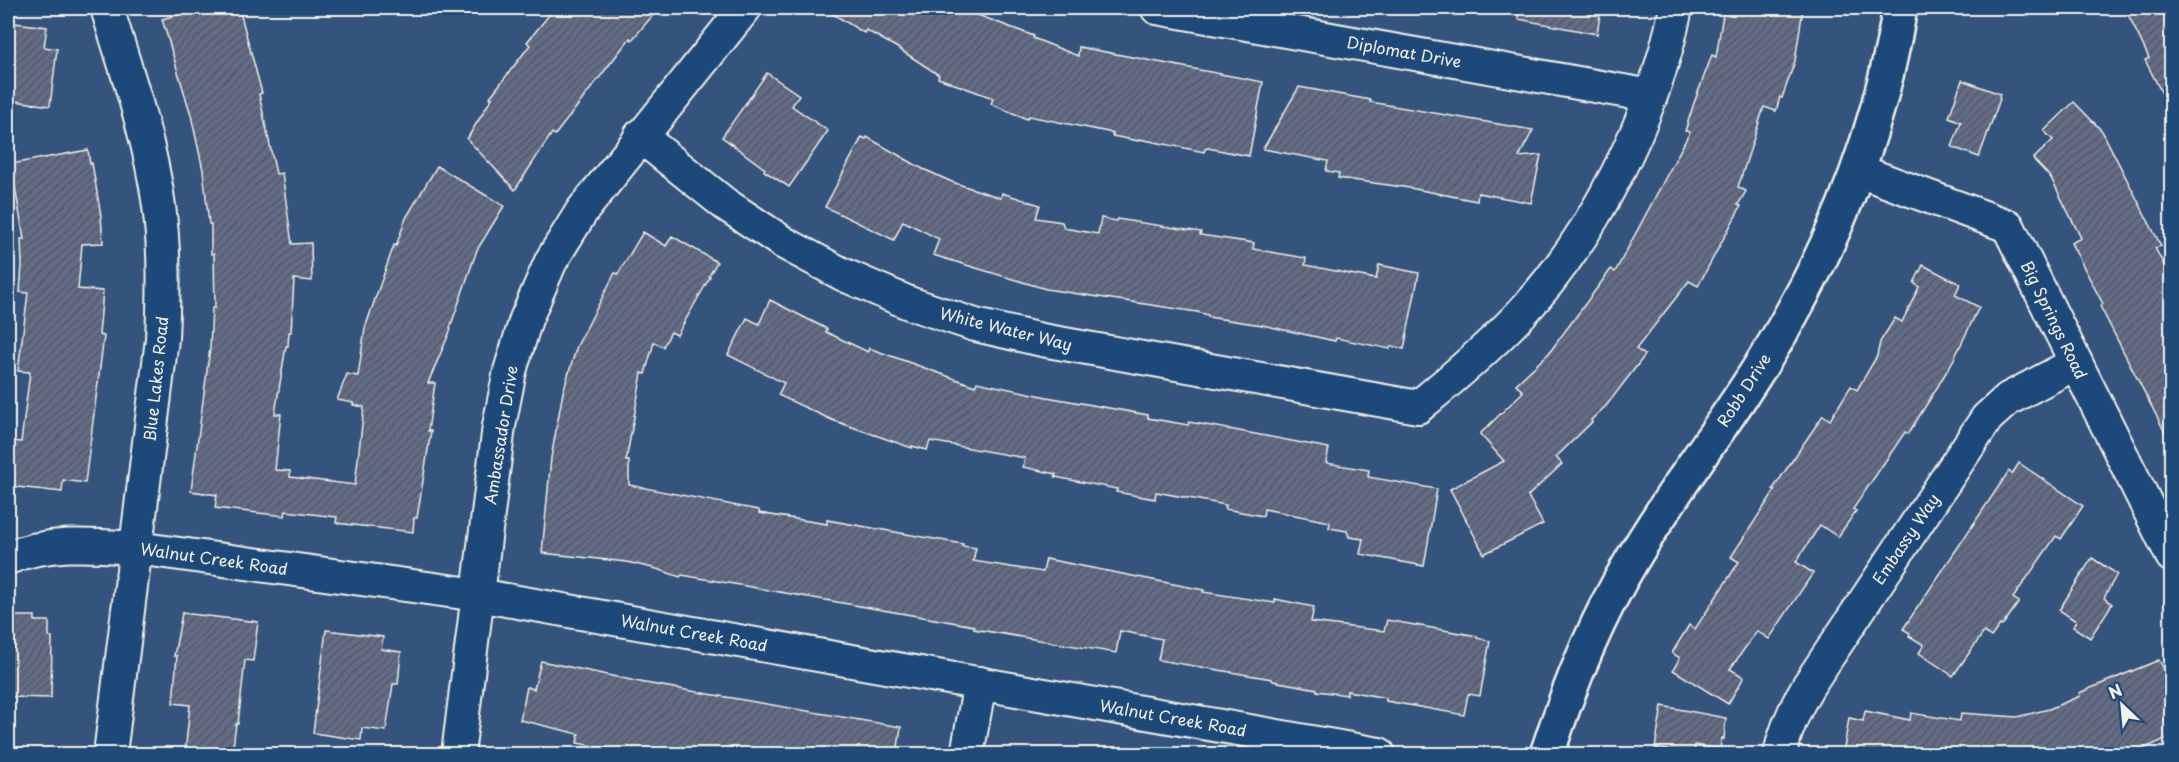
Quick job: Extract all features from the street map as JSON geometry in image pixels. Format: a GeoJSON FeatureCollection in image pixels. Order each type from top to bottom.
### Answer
{"type":"FeatureCollection","features":[{"type":"Feature","properties":{"kind":"main road","name":"Robb Drive"},"geometry":{"type":"LineString","coordinates":[[1547,754],[1565,699],[1594,632],[1632,560],[1792,314],[1827,247],[1859,171],[1878,113],[1893,51],[1900,8]]}},
{"type":"Feature","properties":{"kind":"street","name":"Blue Lakes Road"},"geometry":{"type":"LineString","coordinates":[[107,8],[148,147],[159,207],[165,272],[162,339],[110,754]]}},
{"type":"Feature","properties":{"kind":"street","name":"Ambassador Drive"},"geometry":{"type":"LineString","coordinates":[[458,754],[499,426],[510,371],[526,319],[551,261],[582,211],[745,8]]}},
{"type":"Feature","properties":{"kind":"street","name":"Diplomat Drive"},"geometry":{"type":"LineString","coordinates":[[1157,8],[1220,13],[1651,96]]}},
{"type":"Feature","properties":{"kind":"street"},"geometry":{"type":"LineString","coordinates":[[1651,96],[1672,29],[1676,8]]}},
{"type":"Feature","properties":{"kind":"street","name":"White Water Way"},"geometry":{"type":"LineString","coordinates":[[640,136],[725,204],[784,243],[842,274],[909,303],[975,324],[1042,340],[1418,407],[1470,364],[1518,318],[1557,269],[1595,213],[1624,159],[1651,96]]}},
{"type":"Feature","properties":{"kind":"street","name":"Big Springs Road"},"geometry":{"type":"LineString","coordinates":[[1859,171],[2007,226],[2172,556]]}},
{"type":"Feature","properties":{"kind":"street","name":"Embassy Way"},"geometry":{"type":"LineString","coordinates":[[1780,754],[1796,706],[1808,686],[1987,418],[2008,399],[2076,363]]}},
{"type":"Feature","properties":{"kind":"street","name":"Walnut Creek Road"},"geometry":{"type":"LineString","coordinates":[[8,558],[54,546],[91,545],[136,548],[478,595],[980,683],[1321,749],[1379,754]]}},
{"type":"Feature","properties":{"kind":"street"},"geometry":{"type":"LineString","coordinates":[[967,754],[980,683]]}},
{"type":"Feature","properties":{"kind":"building"},"geometry":{"type":"Polygon","coordinates":[[[201,8],[239,8],[262,93],[259,94],[276,174],[282,173],[292,244],[311,243],[312,281],[294,279],[291,332],[289,332],[288,346],[286,346],[275,414],[281,414],[275,470],[290,471],[290,477],[355,485],[364,407],[337,400],[347,374],[358,376],[365,328],[394,245],[396,246],[406,218],[437,166],[504,206],[477,250],[451,329],[428,383],[435,383],[428,431],[431,431],[413,532],[336,523],[337,517],[286,511],[285,516],[215,508],[217,495],[191,491],[210,348],[212,308],[215,308],[214,254],[211,254],[211,224],[209,224],[203,170],[191,115],[162,19],[201,8]]]}},
{"type":"Feature","properties":{"kind":"building"},"geometry":{"type":"Polygon","coordinates":[[[555,8],[659,8],[632,40],[630,38],[555,135],[552,133],[515,190],[467,139],[492,98],[490,97],[530,45],[527,42],[555,8]]]}},
{"type":"Feature","properties":{"kind":"building"},"geometry":{"type":"Polygon","coordinates":[[[823,8],[959,8],[1034,36],[1033,38],[1078,56],[1079,47],[1263,82],[1249,156],[1208,148],[1204,152],[1112,136],[1113,134],[1108,132],[1029,116],[1027,119],[991,104],[993,98],[938,78],[939,75],[896,47],[866,30],[864,33],[823,8]]]}},
{"type":"Feature","properties":{"kind":"building"},"geometry":{"type":"Polygon","coordinates":[[[1519,8],[1601,8],[1597,34],[1518,19],[1519,8]]]}},
{"type":"Feature","properties":{"kind":"building"},"geometry":{"type":"Polygon","coordinates":[[[1724,8],[1803,8],[1795,61],[1782,98],[1780,97],[1776,111],[1764,107],[1738,187],[1746,191],[1738,205],[1741,206],[1698,286],[1689,281],[1636,349],[1645,355],[1606,406],[1556,457],[1562,464],[1528,496],[1543,524],[1484,554],[1450,489],[1504,461],[1480,434],[1523,392],[1516,384],[1549,353],[1611,269],[1615,272],[1690,132],[1685,131],[1694,103],[1712,55],[1716,57],[1724,8]]]}},
{"type":"Feature","properties":{"kind":"building"},"geometry":{"type":"Polygon","coordinates":[[[2125,8],[2172,8],[2172,113],[2145,60],[2149,58],[2125,8]]]}},
{"type":"Feature","properties":{"kind":"building"},"geometry":{"type":"Polygon","coordinates":[[[15,23],[47,27],[44,47],[57,49],[50,106],[8,100],[8,79],[15,23]]]}},
{"type":"Feature","properties":{"kind":"building"},"geometry":{"type":"Polygon","coordinates":[[[767,73],[799,95],[792,106],[828,131],[789,187],[764,171],[765,169],[722,137],[767,73]]]}},
{"type":"Feature","properties":{"kind":"building"},"geometry":{"type":"Polygon","coordinates":[[[1962,80],[2000,94],[1979,157],[1952,147],[1961,122],[1949,117],[1962,80]]]}},
{"type":"Feature","properties":{"kind":"building"},"geometry":{"type":"Polygon","coordinates":[[[1299,87],[1371,100],[1370,102],[1533,130],[1519,157],[1541,155],[1531,203],[1478,193],[1477,201],[1410,188],[1338,178],[1339,173],[1326,171],[1328,161],[1263,149],[1299,87]]]}},
{"type":"Feature","properties":{"kind":"building"},"geometry":{"type":"Polygon","coordinates":[[[2074,102],[2102,131],[2161,246],[2155,248],[2172,280],[2172,446],[2100,306],[2103,304],[2071,243],[2081,238],[2051,178],[2033,159],[2053,140],[2044,131],[2074,102]]]}},
{"type":"Feature","properties":{"kind":"building"},"geometry":{"type":"Polygon","coordinates":[[[862,137],[866,139],[867,137],[921,168],[952,182],[1001,198],[1002,193],[1040,205],[1036,218],[1062,222],[1064,228],[1098,234],[1101,218],[1116,221],[1117,219],[1254,243],[1253,249],[1306,258],[1305,265],[1376,279],[1379,265],[1419,273],[1404,349],[1391,346],[1390,349],[1336,338],[1335,341],[1262,325],[1208,317],[1208,315],[1197,312],[1046,289],[933,255],[939,239],[903,221],[894,240],[825,207],[862,137]]]}},
{"type":"Feature","properties":{"kind":"building"},"geometry":{"type":"Polygon","coordinates":[[[88,150],[101,216],[103,243],[82,244],[78,289],[103,291],[99,335],[104,336],[85,483],[63,480],[62,492],[8,486],[8,455],[10,456],[12,441],[21,442],[30,372],[18,371],[28,293],[20,292],[21,239],[24,239],[11,164],[88,150]]]}},
{"type":"Feature","properties":{"kind":"building"},"geometry":{"type":"Polygon","coordinates":[[[643,232],[666,246],[672,236],[717,262],[677,335],[671,332],[663,347],[654,342],[645,374],[642,373],[626,461],[629,461],[629,485],[759,510],[759,513],[827,524],[827,520],[963,544],[962,546],[976,548],[973,561],[1043,572],[1046,559],[1204,590],[1203,592],[1275,603],[1275,599],[1314,607],[1311,622],[1384,631],[1387,620],[1477,636],[1477,638],[1490,641],[1480,696],[1468,694],[1464,715],[1386,701],[1386,698],[1347,691],[1347,695],[1317,691],[1317,689],[1272,679],[1158,660],[1162,639],[1120,631],[1116,653],[682,575],[680,577],[627,562],[542,553],[551,458],[563,392],[577,346],[615,273],[618,274],[643,232]]]}},
{"type":"Feature","properties":{"kind":"building"},"geometry":{"type":"Polygon","coordinates":[[[1923,265],[1960,284],[1955,295],[1979,307],[1954,359],[1935,391],[1908,434],[1905,432],[1853,509],[1856,511],[1838,537],[1820,525],[1796,562],[1813,573],[1769,639],[1757,631],[1730,669],[1744,677],[1728,704],[1673,670],[1680,658],[1672,653],[1689,625],[1695,629],[1739,562],[1731,557],[1823,415],[1830,420],[1851,386],[1857,390],[1877,356],[1880,342],[1895,318],[1902,322],[1919,287],[1914,283],[1923,265]]]}},
{"type":"Feature","properties":{"kind":"building"},"geometry":{"type":"Polygon","coordinates":[[[770,300],[827,329],[826,332],[868,352],[869,348],[975,386],[977,382],[1148,415],[1148,418],[1188,425],[1189,422],[1329,448],[1326,463],[1369,470],[1368,477],[1437,489],[1424,566],[1360,554],[1363,539],[1349,537],[1347,531],[1329,528],[1330,522],[1264,509],[1263,516],[1225,509],[1226,505],[1156,492],[1155,499],[1116,492],[1117,489],[1055,477],[1056,474],[1023,467],[1025,458],[930,441],[927,450],[912,446],[912,448],[832,420],[778,395],[784,383],[728,355],[747,318],[759,324],[770,300]]]}},
{"type":"Feature","properties":{"kind":"building"},"geometry":{"type":"Polygon","coordinates":[[[2019,463],[2083,506],[2061,539],[2056,536],[2013,598],[2019,602],[2002,626],[2000,625],[1991,637],[1984,632],[1953,676],[1919,653],[1924,645],[1909,636],[1910,633],[1903,629],[2009,471],[2012,474],[2019,463]]]}},
{"type":"Feature","properties":{"kind":"building"},"geometry":{"type":"Polygon","coordinates":[[[2092,558],[2117,574],[2104,598],[2112,604],[2090,638],[2073,627],[2076,621],[2059,610],[2092,558]]]}},
{"type":"Feature","properties":{"kind":"building"},"geometry":{"type":"Polygon","coordinates":[[[182,613],[258,622],[253,661],[245,660],[238,724],[236,724],[232,754],[185,754],[190,705],[173,703],[177,656],[174,656],[182,613]]]}},
{"type":"Feature","properties":{"kind":"building"},"geometry":{"type":"Polygon","coordinates":[[[8,616],[35,616],[35,621],[49,621],[49,637],[52,637],[51,698],[8,697],[8,616]]]}},
{"type":"Feature","properties":{"kind":"building"},"geometry":{"type":"Polygon","coordinates":[[[326,630],[383,637],[381,649],[401,652],[398,684],[393,684],[386,731],[362,728],[361,740],[313,733],[326,630]]]}},
{"type":"Feature","properties":{"kind":"building"},"geometry":{"type":"Polygon","coordinates":[[[2159,660],[2172,684],[2172,736],[2132,754],[1843,754],[1849,718],[1863,721],[1865,711],[1910,720],[1911,713],[1960,721],[1961,713],[2017,717],[2049,709],[2080,696],[2079,693],[2159,660]]]}},
{"type":"Feature","properties":{"kind":"building"},"geometry":{"type":"Polygon","coordinates":[[[541,661],[645,683],[901,727],[897,754],[637,754],[577,743],[579,734],[520,720],[527,687],[534,689],[541,661]]]}},
{"type":"Feature","properties":{"kind":"building"},"geometry":{"type":"Polygon","coordinates":[[[1662,706],[1726,718],[1724,739],[1722,738],[1720,749],[1695,745],[1694,753],[1655,748],[1662,706]]]}}]}
